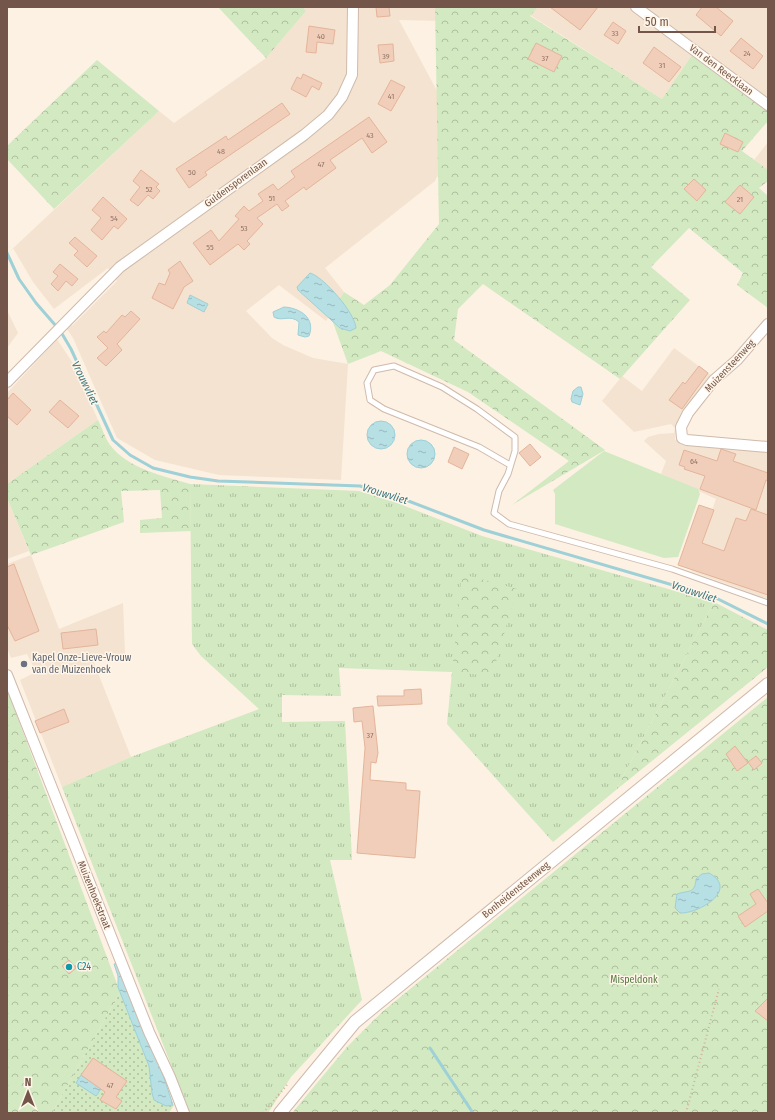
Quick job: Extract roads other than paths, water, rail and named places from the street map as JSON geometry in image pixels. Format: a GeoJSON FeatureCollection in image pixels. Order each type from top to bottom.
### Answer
{"type":"FeatureCollection","features":[{"type":"Feature","properties":{"kind":"street","name":"Guldensporenlaan"},"geometry":{"type":"LineString","coordinates":[[7,382],[120,267],[328,115],[342,97],[352,75],[353,7]]}},
{"type":"Feature","properties":{"kind":"street","name":"Van den Reecklaan"},"geometry":{"type":"LineString","coordinates":[[636,7],[768,105]]}},
{"type":"Feature","properties":{"kind":"street","name":"Muizensteenweg"},"geometry":{"type":"LineString","coordinates":[[768,324],[736,360],[714,380],[688,414],[681,427],[682,438],[687,440],[768,447]]}},
{"type":"Feature","properties":{"kind":"street","name":"Muizenhoekstraat"},"geometry":{"type":"LineString","coordinates":[[7,675],[146,1024],[184,1113]]}},
{"type":"Feature","properties":{"kind":"street","name":"Bonheidensteenweg"},"geometry":{"type":"LineString","coordinates":[[280,1113],[355,1022],[768,684]]}},
{"type":"Feature","properties":{"kind":"lane"},"geometry":{"type":"LineString","coordinates":[[510,465],[479,447],[384,409],[370,400],[367,383],[374,370],[394,366],[442,387],[477,409],[515,437],[515,451],[510,465],[500,491],[494,513],[509,524],[672,569],[768,603]]}},
{"type":"Feature","properties":{"kind":"water"},"geometry":{"type":"Polygon","coordinates":[[[310,273],[323,281],[338,296],[354,321],[356,328],[350,331],[340,328],[298,290],[297,287],[310,273]]]}},
{"type":"Feature","properties":{"kind":"water"},"geometry":{"type":"Polygon","coordinates":[[[190,295],[208,304],[204,312],[187,303],[190,295]]]}},
{"type":"Feature","properties":{"kind":"water"},"geometry":{"type":"Polygon","coordinates":[[[284,307],[296,309],[305,315],[310,324],[311,330],[309,336],[305,337],[298,335],[299,322],[296,320],[274,317],[273,312],[284,307]]]}},
{"type":"Feature","properties":{"kind":"water"},"geometry":{"type":"Polygon","coordinates":[[[578,387],[581,387],[583,394],[580,405],[572,402],[571,399],[573,391],[578,387]]]}},
{"type":"Feature","properties":{"kind":"water"},"geometry":{"type":"Polygon","coordinates":[[[381,421],[391,425],[395,435],[391,445],[381,449],[371,445],[367,435],[371,425],[381,421]]]}},
{"type":"Feature","properties":{"kind":"water"},"geometry":{"type":"Polygon","coordinates":[[[421,440],[431,444],[435,454],[431,464],[421,468],[411,464],[407,454],[411,444],[421,440]]]}},
{"type":"Feature","properties":{"kind":"water"},"geometry":{"type":"Polygon","coordinates":[[[709,873],[717,880],[720,887],[713,900],[696,910],[680,913],[675,908],[677,894],[691,891],[694,887],[696,879],[702,874],[709,873]]]}},
{"type":"Feature","properties":{"kind":"water"},"geometry":{"type":"Polygon","coordinates":[[[118,963],[163,1075],[173,1105],[166,1106],[154,1100],[149,1066],[118,987],[118,976],[114,964],[118,963]]]}},
{"type":"Feature","properties":{"kind":"water"},"geometry":{"type":"Polygon","coordinates":[[[81,1075],[101,1089],[96,1096],[76,1083],[81,1075]]]}},
{"type":"Feature","properties":{"kind":"waterway","name":"Vrouwvliet"},"geometry":{"type":"LineString","coordinates":[[7,253],[19,279],[36,303],[56,326]]}},
{"type":"Feature","properties":{"kind":"waterway","name":"Vrouwvliet"},"geometry":{"type":"LineString","coordinates":[[61,332],[71,349],[113,440],[130,455],[153,468],[190,477],[218,481],[360,486],[398,497],[484,530],[714,597],[768,624]]}},
{"type":"Feature","properties":{"kind":"waterway"},"geometry":{"type":"LineString","coordinates":[[430,1048],[473,1113]]}},
{"type":"Feature","properties":{"kind":"place","name":"Kapel Onze-Lieve-Vrouw van de Muizenhoek"},"geometry":{"type":"Point","coordinates":[24,664]}},
{"type":"Feature","properties":{"kind":"place","name":"C24"},"geometry":{"type":"Point","coordinates":[69,967]}},
{"type":"Feature","properties":{"kind":"park label","name":"Mispeldonk"},"geometry":{"type":"Point","coordinates":[634,980]}}]}
